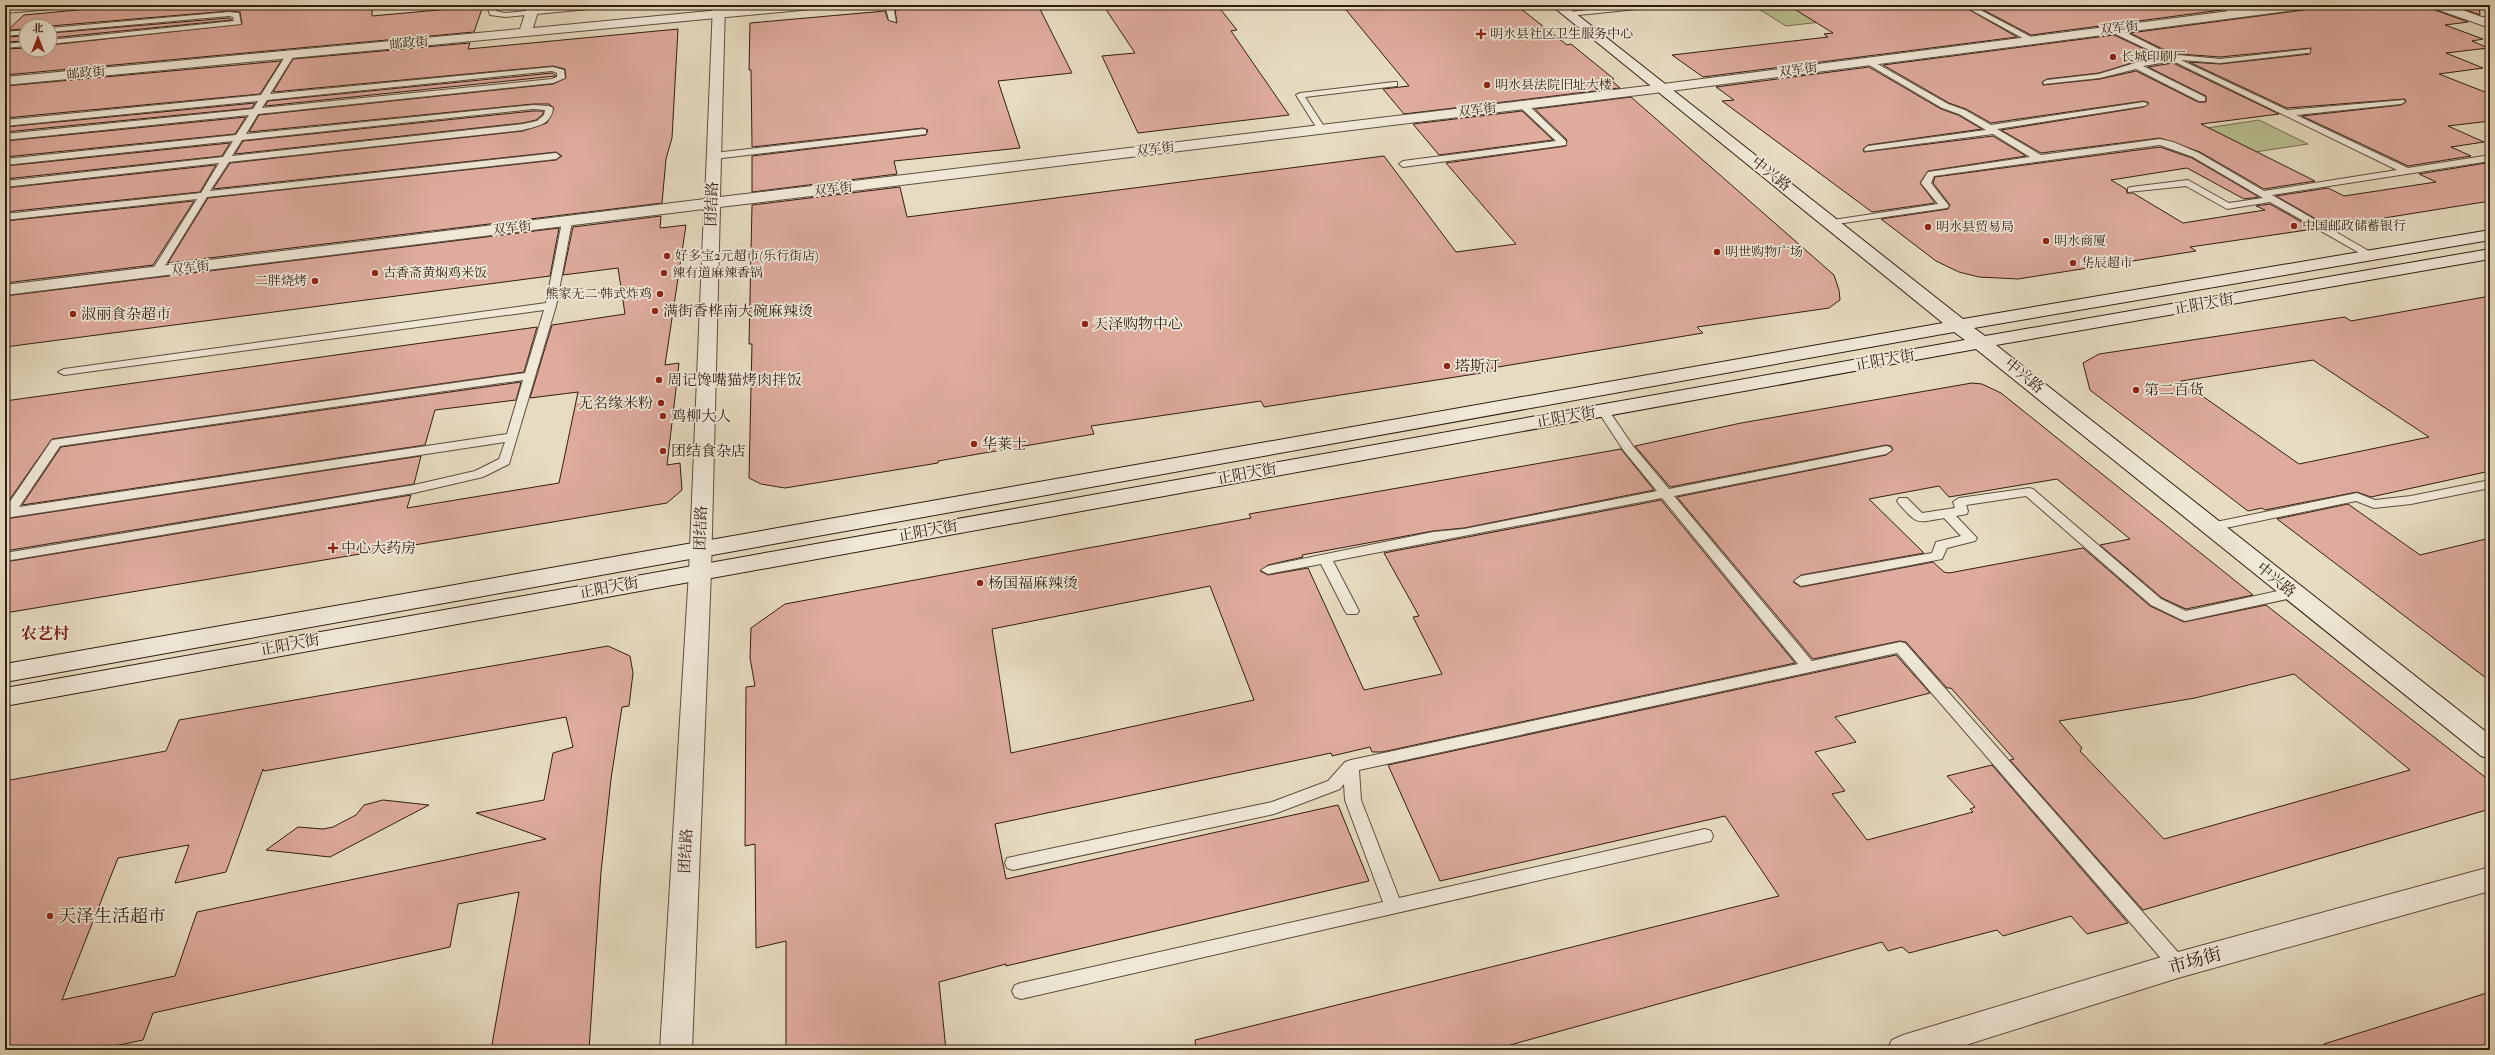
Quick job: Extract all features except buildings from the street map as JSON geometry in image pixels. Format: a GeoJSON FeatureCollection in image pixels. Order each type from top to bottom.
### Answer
{"type":"FeatureCollection","features":[{"type":"Feature","properties":{"kind":"street","name":"邮政街"},"geometry":{"type":"LineString","coordinates":[[5,80],[525,32],[719,9],[812,5]]}},
{"type":"Feature","properties":{"kind":"street","name":"双军街"},"geometry":{"type":"LineString","coordinates":[[5,290],[1321,128],[1663,88],[1867,60],[2304,5]]}},
{"type":"Feature","properties":{"kind":"street"},"geometry":{"type":"LineString","coordinates":[[2437,5],[2490,24]]}},
{"type":"Feature","properties":{"kind":"street"},"geometry":{"type":"LineString","coordinates":[[525,32],[533,9]]}},
{"type":"Feature","properties":{"kind":"street","name":"团结路"},"geometry":{"type":"LineString","coordinates":[[676,1050],[700,572],[719,9]]}},
{"type":"Feature","properties":{"kind":"street","name":"中兴路"},"geometry":{"type":"LineString","coordinates":[[1563,10],[1983,342],[2292,593],[2490,749]]}},
{"type":"Feature","properties":{"kind":"street","name":"正阳大街"},"geometry":{"type":"LineString","coordinates":[[5,673],[700,548],[1961,325],[2490,235]]}},
{"type":"Feature","properties":{"kind":"street","name":"正阳大街"},"geometry":{"type":"LineString","coordinates":[[5,697],[1983,342],[2490,254]]}},
{"type":"Feature","properties":{"kind":"street","name":"市场街"},"geometry":{"type":"LineString","coordinates":[[1903,1050],[2178,965],[2490,880]]}},
{"type":"Feature","properties":{"kind":"lane"},"geometry":{"type":"LineString","coordinates":[[5,11],[12,5]]}},
{"type":"Feature","properties":{"kind":"lane"},"geometry":{"type":"LineString","coordinates":[[5,11],[76,5]]}},
{"type":"Feature","properties":{"kind":"lane"},"geometry":{"type":"LineString","coordinates":[[491,5],[493,13],[505,15],[533,9],[609,5]]}},
{"type":"Feature","properties":{"kind":"lane"},"geometry":{"type":"LineString","coordinates":[[889,5],[893,20]]}},
{"type":"Feature","properties":{"kind":"lane"},"geometry":{"type":"LineString","coordinates":[[1563,10],[1656,5]]}},
{"type":"Feature","properties":{"kind":"lane"},"geometry":{"type":"LineString","coordinates":[[1966,5],[2031,39]]}},
{"type":"Feature","properties":{"kind":"lane"},"geometry":{"type":"LineString","coordinates":[[2219,5],[2238,13]]}},
{"type":"Feature","properties":{"kind":"lane"},"geometry":{"type":"LineString","coordinates":[[58,29],[229,14],[236,15],[238,19],[238,22],[230,24],[58,41]]}},
{"type":"Feature","properties":{"kind":"lane"},"geometry":{"type":"LineString","coordinates":[[2476,19],[2490,18]]}},
{"type":"Feature","properties":{"kind":"lane"},"geometry":{"type":"LineString","coordinates":[[2112,29],[2406,171]]}},
{"type":"Feature","properties":{"kind":"lane"},"geometry":{"type":"LineString","coordinates":[[5,34],[18,33]]}},
{"type":"Feature","properties":{"kind":"lane"},"geometry":{"type":"LineString","coordinates":[[5,46],[18,45]]}},
{"type":"Feature","properties":{"kind":"lane"},"geometry":{"type":"LineString","coordinates":[[2047,82],[2100,76],[2116,70],[2170,57],[2220,62],[2308,51]]}},
{"type":"Feature","properties":{"kind":"lane"},"geometry":{"type":"LineString","coordinates":[[156,272],[290,54]]}},
{"type":"Feature","properties":{"kind":"lane"},"geometry":{"type":"LineString","coordinates":[[1867,60],[1944,106],[1962,112],[1992,129],[2039,158]]}},
{"type":"Feature","properties":{"kind":"lane"},"geometry":{"type":"LineString","coordinates":[[2135,65],[2202,99]]}},
{"type":"Feature","properties":{"kind":"lane"},"geometry":{"type":"LineString","coordinates":[[5,123],[262,99],[552,69],[561,72],[561,78],[553,81],[5,137]]}},
{"type":"Feature","properties":{"kind":"lane"},"geometry":{"type":"LineString","coordinates":[[1321,128],[1300,95],[1394,84]]}},
{"type":"Feature","properties":{"kind":"lane"},"geometry":{"type":"LineString","coordinates":[[2286,113],[2401,102]]}},
{"type":"Feature","properties":{"kind":"lane"},"geometry":{"type":"LineString","coordinates":[[1868,149],[2144,104]]}},
{"type":"Feature","properties":{"kind":"lane"},"geometry":{"type":"LineString","coordinates":[[1403,164],[1563,143],[1523,105]]}},
{"type":"Feature","properties":{"kind":"lane"},"geometry":{"type":"LineString","coordinates":[[5,162],[533,107],[549,108],[548,116],[540,123],[523,127],[5,184]]}},
{"type":"Feature","properties":{"kind":"lane"},"geometry":{"type":"LineString","coordinates":[[714,156],[923,132]]}},
{"type":"Feature","properties":{"kind":"lane"},"geometry":{"type":"LineString","coordinates":[[1833,223],[1944,206],[1926,183],[1931,174],[2148,143],[2165,143],[2196,155],[2370,256]]}},
{"type":"Feature","properties":{"kind":"lane"},"geometry":{"type":"LineString","coordinates":[[5,217],[556,156]]}},
{"type":"Feature","properties":{"kind":"lane"},"geometry":{"type":"LineString","coordinates":[[2131,190],[2188,183],[2227,206],[2266,197],[2406,171],[2490,158]]}},
{"type":"Feature","properties":{"kind":"lane"},"geometry":{"type":"LineString","coordinates":[[5,557],[414,489],[479,474],[505,461],[551,306],[567,222]]}},
{"type":"Feature","properties":{"kind":"lane"},"geometry":{"type":"LineString","coordinates":[[64,372],[551,306]]}},
{"type":"Feature","properties":{"kind":"lane"},"geometry":{"type":"LineString","coordinates":[[7,514],[56,443],[530,376]]}},
{"type":"Feature","properties":{"kind":"lane"},"geometry":{"type":"LineString","coordinates":[[1603,410],[1628,448],[1809,667]]}},
{"type":"Feature","properties":{"kind":"lane"},"geometry":{"type":"LineString","coordinates":[[7,514],[512,437]]}},
{"type":"Feature","properties":{"kind":"lane"},"geometry":{"type":"LineString","coordinates":[[1268,570],[1433,536],[1464,534],[1886,450]]}},
{"type":"Feature","properties":{"kind":"lane"},"geometry":{"type":"LineString","coordinates":[[2211,527],[2357,497],[2374,504],[2411,500],[2490,484]]}},
{"type":"Feature","properties":{"kind":"lane"},"geometry":{"type":"LineString","coordinates":[[1902,501],[1919,518],[1962,511],[1960,502],[2029,492],[2156,602],[2186,616],[2292,593]]}},
{"type":"Feature","properties":{"kind":"lane"},"geometry":{"type":"LineString","coordinates":[[1801,581],[1937,556],[1940,544],[1970,538],[1946,513]]}},
{"type":"Feature","properties":{"kind":"lane"},"geometry":{"type":"LineString","coordinates":[[1325,559],[1352,611]]}},
{"type":"Feature","properties":{"kind":"lane"},"geometry":{"type":"LineString","coordinates":[[1013,862],[1274,808],[1334,785],[1351,766],[1900,647],[2178,965]]}},
{"type":"Feature","properties":{"kind":"lane"},"geometry":{"type":"LineString","coordinates":[[1351,766],[1352,800],[1393,905]]}},
{"type":"Feature","properties":{"kind":"lane"},"geometry":{"type":"LineString","coordinates":[[1021,991],[1393,905],[1705,836]]}},
{"type":"Feature","properties":{"kind":"green space"},"geometry":{"type":"Polygon","coordinates":[[[1752,5],[1784,5],[1790,8],[1821,5],[1917,5],[1925,10],[1786,26],[1752,5]]]}},
{"type":"Feature","properties":{"kind":"green space"},"geometry":{"type":"Polygon","coordinates":[[[2259,120],[2308,144],[2255,152],[2207,128],[2259,120]]]}},
{"type":"Feature","properties":{"kind":"place","name":"明水县社区卫生服务中心"},"geometry":{"type":"Point","coordinates":[1481,34]}},
{"type":"Feature","properties":{"kind":"place","name":"长城印刷厂"},"geometry":{"type":"Point","coordinates":[2113,57]}},
{"type":"Feature","properties":{"kind":"place","name":"明水县法院旧址大楼"},"geometry":{"type":"Point","coordinates":[1487,85]}},
{"type":"Feature","properties":{"kind":"place","name":"中国邮政储蓄银行"},"geometry":{"type":"Point","coordinates":[2294,226]}},
{"type":"Feature","properties":{"kind":"place","name":"明水县贸易局"},"geometry":{"type":"Point","coordinates":[1928,227]}},
{"type":"Feature","properties":{"kind":"place","name":"明水商厦"},"geometry":{"type":"Point","coordinates":[2046,241]}},
{"type":"Feature","properties":{"kind":"place","name":"明世购物广场"},"geometry":{"type":"Point","coordinates":[1717,252]}},
{"type":"Feature","properties":{"kind":"place","name":"好多宝2元超市(乐行街店)"},"geometry":{"type":"Point","coordinates":[667,256]}},
{"type":"Feature","properties":{"kind":"place","name":"华辰超市"},"geometry":{"type":"Point","coordinates":[2073,263]}},
{"type":"Feature","properties":{"kind":"place","name":"古香斋黄焖鸡米饭"},"geometry":{"type":"Point","coordinates":[375,273]}},
{"type":"Feature","properties":{"kind":"place","name":"辣有道麻辣香锅"},"geometry":{"type":"Point","coordinates":[664,273]}},
{"type":"Feature","properties":{"kind":"place","name":"二胖烧烤"},"geometry":{"type":"Point","coordinates":[315,281]}},
{"type":"Feature","properties":{"kind":"place","name":"熊家无二·韩式炸鸡"},"geometry":{"type":"Point","coordinates":[660,294]}},
{"type":"Feature","properties":{"kind":"place","name":"满街香桦南大碗麻辣烫"},"geometry":{"type":"Point","coordinates":[655,311]}},
{"type":"Feature","properties":{"kind":"place","name":"淑丽食杂超市"},"geometry":{"type":"Point","coordinates":[73,314]}},
{"type":"Feature","properties":{"kind":"place","name":"天泽购物中心"},"geometry":{"type":"Point","coordinates":[1085,324]}},
{"type":"Feature","properties":{"kind":"place","name":"塔斯汀"},"geometry":{"type":"Point","coordinates":[1447,366]}},
{"type":"Feature","properties":{"kind":"place","name":"周记馋嘴猫烤肉拌饭"},"geometry":{"type":"Point","coordinates":[659,380]}},
{"type":"Feature","properties":{"kind":"place","name":"第二百货"},"geometry":{"type":"Point","coordinates":[2136,390]}},
{"type":"Feature","properties":{"kind":"place","name":"无名缘米粉"},"geometry":{"type":"Point","coordinates":[661,403]}},
{"type":"Feature","properties":{"kind":"place","name":"鸡柳大人"},"geometry":{"type":"Point","coordinates":[663,416]}},
{"type":"Feature","properties":{"kind":"place","name":"华莱士"},"geometry":{"type":"Point","coordinates":[974,444]}},
{"type":"Feature","properties":{"kind":"place","name":"团结食杂店"},"geometry":{"type":"Point","coordinates":[663,451]}},
{"type":"Feature","properties":{"kind":"place","name":"中心大药房"},"geometry":{"type":"Point","coordinates":[333,548]}},
{"type":"Feature","properties":{"kind":"place","name":"杨国福麻辣烫"},"geometry":{"type":"Point","coordinates":[980,583]}},
{"type":"Feature","properties":{"kind":"place","name":"天泽生活超市"},"geometry":{"type":"Point","coordinates":[50,916]}},
{"type":"Feature","properties":{"kind":"district","name":"农艺村"},"geometry":{"type":"Point","coordinates":[45,634]}}]}
